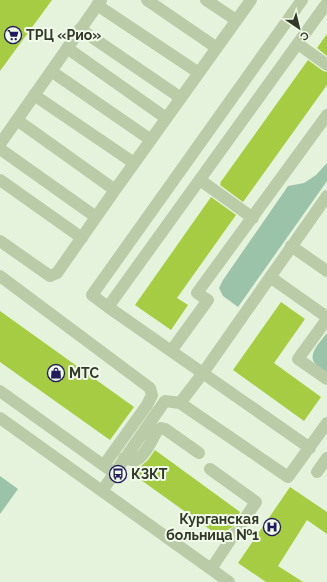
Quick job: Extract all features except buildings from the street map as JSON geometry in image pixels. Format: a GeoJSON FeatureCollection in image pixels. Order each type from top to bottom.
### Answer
{"type":"FeatureCollection","features":[{"type":"Feature","properties":{"kind":"street"},"geometry":{"type":"LineString","coordinates":[[147,0],[216,48]]}},
{"type":"Feature","properties":{"kind":"street"},"geometry":{"type":"LineString","coordinates":[[206,0],[236,20]]}},
{"type":"Feature","properties":{"kind":"street"},"geometry":{"type":"LineString","coordinates":[[0,241],[50,276],[57,273],[150,140],[251,0]]}},
{"type":"Feature","properties":{"kind":"street"},"geometry":{"type":"LineString","coordinates":[[302,0],[92,295],[310,448]]}},
{"type":"Feature","properties":{"kind":"street"},"geometry":{"type":"LineString","coordinates":[[0,144],[99,2],[199,73]]}},
{"type":"Feature","properties":{"kind":"street"},"geometry":{"type":"LineString","coordinates":[[108,307],[327,3]]}},
{"type":"Feature","properties":{"kind":"street"},"geometry":{"type":"LineString","coordinates":[[80,29],[181,98]]}},
{"type":"Feature","properties":{"kind":"street"},"geometry":{"type":"LineString","coordinates":[[298,44],[327,65]]}},
{"type":"Feature","properties":{"kind":"street"},"geometry":{"type":"LineString","coordinates":[[67,48],[166,118]]}},
{"type":"Feature","properties":{"kind":"street"},"geometry":{"type":"LineString","coordinates":[[51,71],[150,140]]}},
{"type":"Feature","properties":{"kind":"street"},"geometry":{"type":"LineString","coordinates":[[34,95],[134,163]]}},
{"type":"Feature","properties":{"kind":"street"},"geometry":{"type":"LineString","coordinates":[[171,351],[208,300],[197,293],[327,115]]}},
{"type":"Feature","properties":{"kind":"street"},"geometry":{"type":"LineString","coordinates":[[17,120],[115,190]]}},
{"type":"Feature","properties":{"kind":"street"},"geometry":{"type":"LineString","coordinates":[[0,149],[96,217]]}},
{"type":"Feature","properties":{"kind":"street"},"geometry":{"type":"LineString","coordinates":[[0,180],[82,238]]}},
{"type":"Feature","properties":{"kind":"street"},"geometry":{"type":"LineString","coordinates":[[200,180],[253,218]]}},
{"type":"Feature","properties":{"kind":"street"},"geometry":{"type":"LineString","coordinates":[[180,403],[203,373],[327,196]]}},
{"type":"Feature","properties":{"kind":"street"},"geometry":{"type":"LineString","coordinates":[[291,246],[327,271]]}},
{"type":"Feature","properties":{"kind":"street"},"geometry":{"type":"LineString","coordinates":[[0,276],[150,388],[152,395],[147,405],[104,465]]}},
{"type":"Feature","properties":{"kind":"street"},"geometry":{"type":"LineString","coordinates":[[270,277],[327,318],[298,359],[327,380]]}},
{"type":"Feature","properties":{"kind":"street"},"geometry":{"type":"LineString","coordinates":[[0,391],[114,473]]}},
{"type":"Feature","properties":{"kind":"street"},"geometry":{"type":"LineString","coordinates":[[102,491],[166,401],[180,403],[288,477],[327,423]]}},
{"type":"Feature","properties":{"kind":"street"},"geometry":{"type":"LineString","coordinates":[[0,418],[229,582]]}},
{"type":"Feature","properties":{"kind":"street"},"geometry":{"type":"LineString","coordinates":[[124,458],[135,461],[138,460],[161,428],[165,428],[199,453]]}},
{"type":"Feature","properties":{"kind":"street"},"geometry":{"type":"LineString","coordinates":[[317,472],[327,458]]}},
{"type":"Feature","properties":{"kind":"street"},"geometry":{"type":"LineString","coordinates":[[210,468],[256,502],[211,569]]}},
{"type":"Feature","properties":{"kind":"green space"},"geometry":{"type":"Polygon","coordinates":[[[327,163],[327,181],[238,307],[223,296],[219,288],[223,280],[288,186],[304,183],[316,175],[327,163]]]}},
{"type":"Feature","properties":{"kind":"green space"},"geometry":{"type":"Polygon","coordinates":[[[327,333],[327,373],[314,362],[313,355],[316,347],[327,333]]]}},
{"type":"Feature","properties":{"kind":"green space"},"geometry":{"type":"Polygon","coordinates":[[[0,476],[18,489],[0,514],[0,476]]]}},
{"type":"Feature","properties":{"kind":"place","name":"ТРЦ «Рио»"},"geometry":{"type":"Point","coordinates":[13,35]}},
{"type":"Feature","properties":{"kind":"place","name":"МТС"},"geometry":{"type":"Point","coordinates":[56,373]}},
{"type":"Feature","properties":{"kind":"place","name":"КЗКТ"},"geometry":{"type":"Point","coordinates":[118,474]}},
{"type":"Feature","properties":{"kind":"place","name":"Курганская больница №1"},"geometry":{"type":"Point","coordinates":[272,527]}}]}
